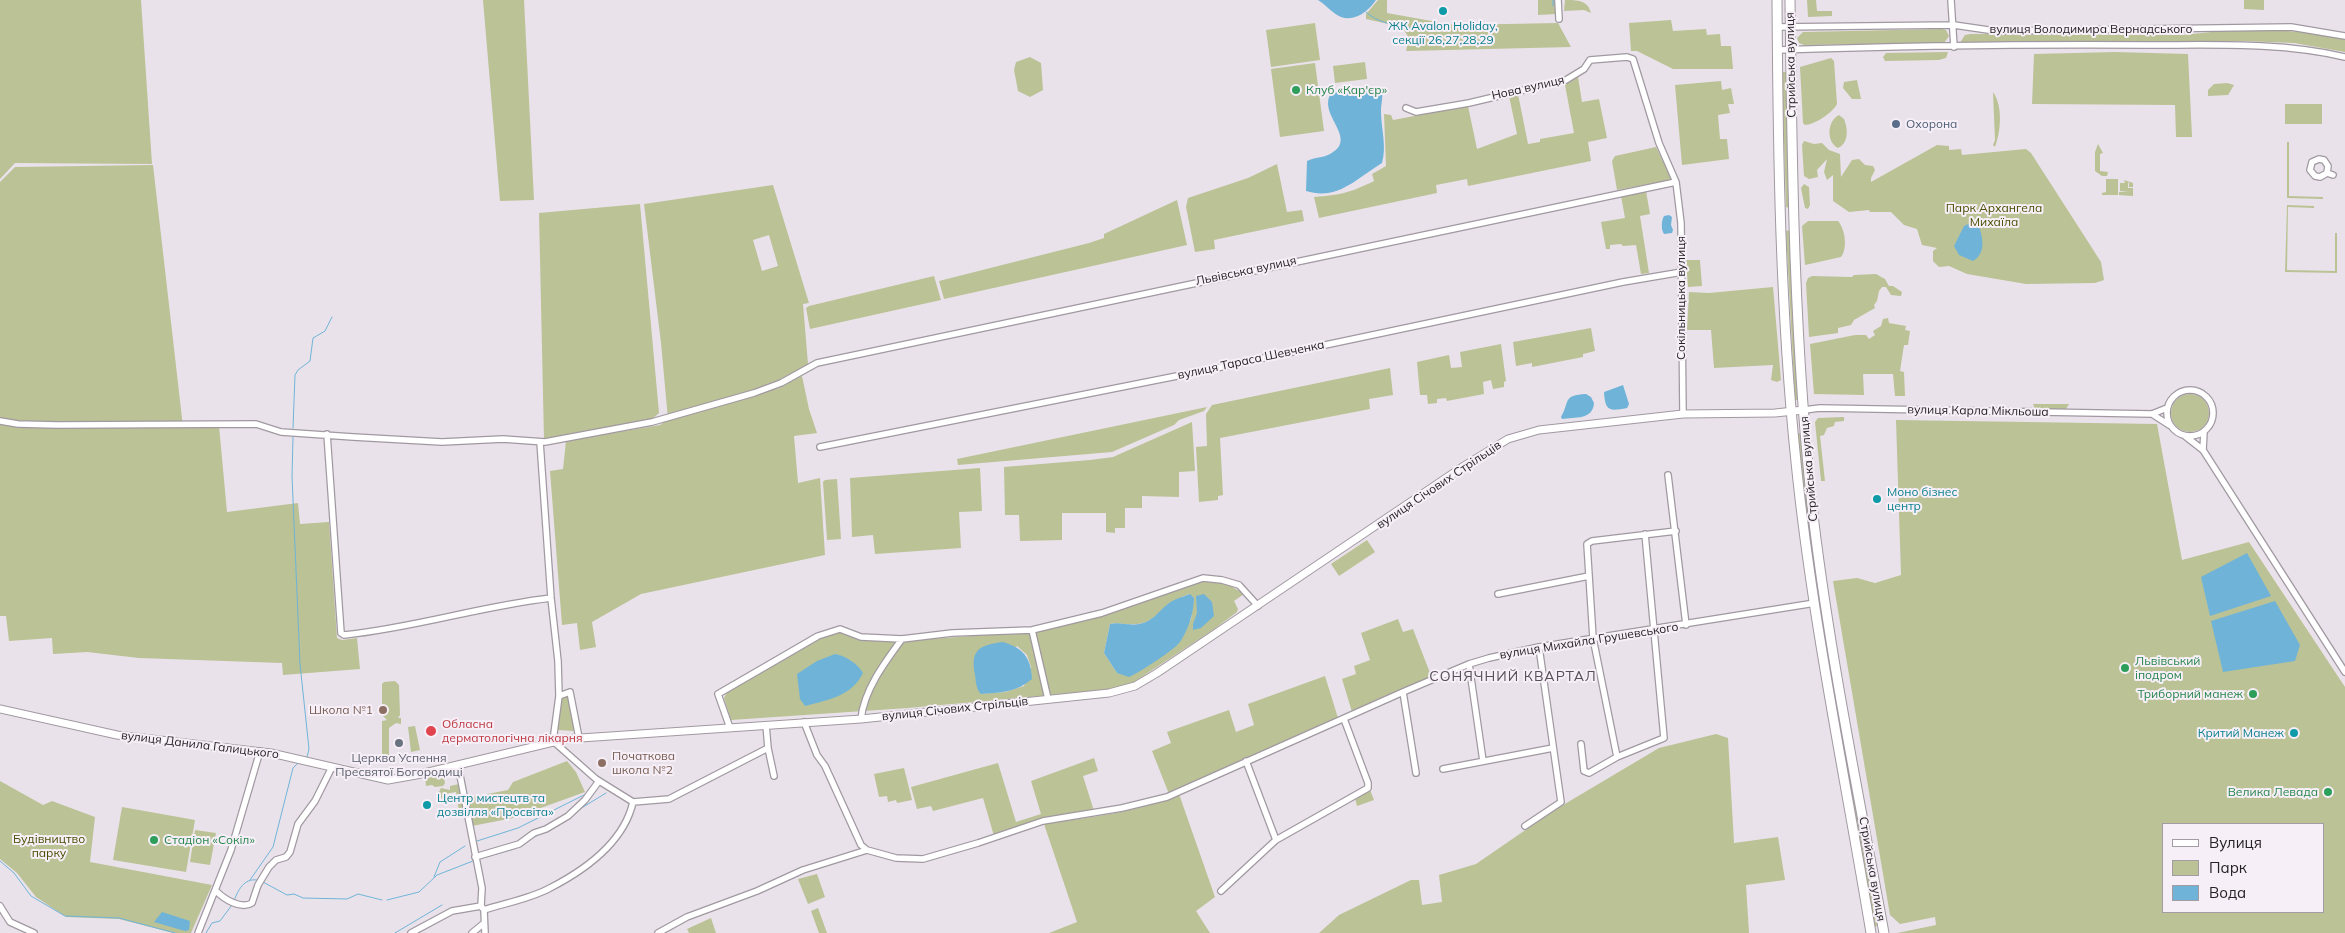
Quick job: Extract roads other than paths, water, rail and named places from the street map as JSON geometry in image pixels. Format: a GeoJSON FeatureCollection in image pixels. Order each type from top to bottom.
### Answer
{"type":"FeatureCollection","features":[{"type":"Feature","properties":{"kind":"main road"},"geometry":{"type":"LineString","coordinates":[[1777,1],[1783,5],[1790,1]]}},
{"type":"Feature","properties":{"kind":"main road","name":"Стрийська вулиця"},"geometry":{"type":"LineString","coordinates":[[1777,1],[1782,272],[1791,412],[1815,603],[1872,933]]}},
{"type":"Feature","properties":{"kind":"main road","name":"Стрийська вулиця"},"geometry":{"type":"LineString","coordinates":[[1790,1],[1794,216],[1804,410],[1824,598],[1884,933]]}},
{"type":"Feature","properties":{"kind":"main road"},"geometry":{"type":"LineString","coordinates":[[1778,65],[1784,62],[1791,64]]}},
{"type":"Feature","properties":{"kind":"main road"},"geometry":{"type":"LineString","coordinates":[[1781,217],[1794,216]]}},
{"type":"Feature","properties":{"kind":"street"},"geometry":{"type":"LineString","coordinates":[[1558,0],[1559,20]]}},
{"type":"Feature","properties":{"kind":"street"},"geometry":{"type":"LineString","coordinates":[[1951,0],[1954,47]]}},
{"type":"Feature","properties":{"kind":"street","name":"вулиця Володимира Вернадського"},"geometry":{"type":"LineString","coordinates":[[1777,27],[1954,25],[1995,32],[2291,27],[2345,36]]}},
{"type":"Feature","properties":{"kind":"street","name":"вулиця Володимира Вернадського"},"geometry":{"type":"LineString","coordinates":[[1778,50],[2122,44],[2279,47],[2324,52],[2345,57]]}},
{"type":"Feature","properties":{"kind":"street","name":"Нова вулиця"},"geometry":{"type":"LineString","coordinates":[[1406,108],[1416,112],[1469,103],[1566,80],[1584,69],[1590,60],[1629,57],[1636,63],[1659,143],[1676,182]]}},
{"type":"Feature","properties":{"kind":"street","name":"Сокільницька вулиця"},"geometry":{"type":"LineString","coordinates":[[1676,182],[1681,223],[1682,414]]}},
{"type":"Feature","properties":{"kind":"street","name":"Львівська вулиця"},"geometry":{"type":"LineString","coordinates":[[0,421],[57,425],[256,424],[281,432],[418,441],[472,442],[503,439],[540,442],[652,422],[774,386],[817,363],[1676,182]]}},
{"type":"Feature","properties":{"kind":"street","name":"вулиця Тараса Шевченка"},"geometry":{"type":"LineString","coordinates":[[820,447],[1207,370],[1615,284],[1682,272]]}},
{"type":"Feature","properties":{"kind":"street","name":"вулиця Карла Мікльоша"},"geometry":{"type":"LineString","coordinates":[[1804,410],[1820,408],[2152,414],[2167,408],[2172,397],[2180,392],[2195,390],[2204,394],[2212,406],[2213,415],[2210,424],[2204,432],[2203,450]]}},
{"type":"Feature","properties":{"kind":"street"},"geometry":{"type":"LineString","coordinates":[[2167,408],[2169,424]]}},
{"type":"Feature","properties":{"kind":"street","name":"вулиця Січових Стрільців"},"geometry":{"type":"LineString","coordinates":[[458,765],[553,741],[579,738],[861,719],[1109,693],[1135,686],[1258,606],[1464,466],[1508,440],[1539,430],[1682,414],[1791,412],[1804,410]]}},
{"type":"Feature","properties":{"kind":"street","name":"вулиця Карла Мікльоша"},"geometry":{"type":"LineString","coordinates":[[2152,414],[2169,424],[2176,432],[2185,436],[2203,450],[2345,672]]}},
{"type":"Feature","properties":{"kind":"street"},"geometry":{"type":"LineString","coordinates":[[2185,436],[2195,436],[2204,432]]}},
{"type":"Feature","properties":{"kind":"street"},"geometry":{"type":"LineString","coordinates":[[327,434],[341,633],[344,635],[378,632],[512,602],[551,598]]}},
{"type":"Feature","properties":{"kind":"street"},"geometry":{"type":"LineString","coordinates":[[540,442],[551,598],[558,661],[559,696],[553,741],[600,781],[633,802],[669,799],[768,748]]}},
{"type":"Feature","properties":{"kind":"street"},"geometry":{"type":"LineString","coordinates":[[1668,475],[1686,626]]}},
{"type":"Feature","properties":{"kind":"street"},"geometry":{"type":"LineString","coordinates":[[1617,757],[1593,638],[1588,544],[1592,541],[1676,531]]}},
{"type":"Feature","properties":{"kind":"street"},"geometry":{"type":"LineString","coordinates":[[1581,744],[1586,773],[1617,757],[1664,738],[1645,534]]}},
{"type":"Feature","properties":{"kind":"street"},"geometry":{"type":"LineString","coordinates":[[1498,594],[1589,576]]}},
{"type":"Feature","properties":{"kind":"street"},"geometry":{"type":"LineString","coordinates":[[730,728],[718,694],[818,636],[840,629],[861,637],[902,640],[952,633],[1032,630],[1102,613],[1203,578],[1222,580],[1239,585],[1258,606]]}},
{"type":"Feature","properties":{"kind":"street","name":"вулиця Михайла Грушевського"},"geometry":{"type":"LineString","coordinates":[[866,850],[904,860],[923,859],[1043,821],[1122,808],[1167,797],[1468,664],[1539,647],[1686,626],[1815,603]]}},
{"type":"Feature","properties":{"kind":"street"},"geometry":{"type":"LineString","coordinates":[[1032,630],[1048,699]]}},
{"type":"Feature","properties":{"kind":"street"},"geometry":{"type":"LineString","coordinates":[[861,719],[862,704],[888,657],[902,640]]}},
{"type":"Feature","properties":{"kind":"street"},"geometry":{"type":"LineString","coordinates":[[1525,826],[1562,802],[1539,647]]}},
{"type":"Feature","properties":{"kind":"street"},"geometry":{"type":"LineString","coordinates":[[1468,664],[1483,761]]}},
{"type":"Feature","properties":{"kind":"street"},"geometry":{"type":"LineString","coordinates":[[559,696],[570,692],[579,738]]}},
{"type":"Feature","properties":{"kind":"street"},"geometry":{"type":"LineString","coordinates":[[1403,692],[1416,773]]}},
{"type":"Feature","properties":{"kind":"street","name":"вулиця Данила Галицького"},"geometry":{"type":"LineString","coordinates":[[0,709],[117,735],[260,751],[388,780],[458,765]]}},
{"type":"Feature","properties":{"kind":"street"},"geometry":{"type":"LineString","coordinates":[[1221,891],[1276,840],[1368,788],[1368,783],[1344,719]]}},
{"type":"Feature","properties":{"kind":"street"},"geometry":{"type":"LineString","coordinates":[[658,933],[687,917],[757,891],[803,870],[866,850],[855,834],[845,807],[825,766],[817,755],[804,722]]}},
{"type":"Feature","properties":{"kind":"street"},"geometry":{"type":"LineString","coordinates":[[766,725],[768,748],[774,776]]}},
{"type":"Feature","properties":{"kind":"street"},"geometry":{"type":"LineString","coordinates":[[1443,769],[1553,748]]}},
{"type":"Feature","properties":{"kind":"street"},"geometry":{"type":"LineString","coordinates":[[198,933],[216,891],[236,835],[260,751]]}},
{"type":"Feature","properties":{"kind":"street"},"geometry":{"type":"LineString","coordinates":[[1246,761],[1276,840]]}},
{"type":"Feature","properties":{"kind":"street"},"geometry":{"type":"LineString","coordinates":[[458,765],[482,888],[484,933]]}},
{"type":"Feature","properties":{"kind":"street"},"geometry":{"type":"LineString","coordinates":[[216,891],[224,898],[240,905],[245,906],[252,903],[258,885],[269,866],[276,860],[286,857],[290,852],[298,824],[315,802],[332,767]]}},
{"type":"Feature","properties":{"kind":"street"},"geometry":{"type":"LineString","coordinates":[[475,857],[519,844],[534,833],[546,829],[568,816],[586,800],[600,781]]}},
{"type":"Feature","properties":{"kind":"street"},"geometry":{"type":"LineString","coordinates":[[411,933],[452,911],[482,908],[549,889],[588,863],[612,844],[630,814],[633,802]]}},
{"type":"Feature","properties":{"kind":"street"},"geometry":{"type":"LineString","coordinates":[[0,906],[10,922],[34,933]]}},
{"type":"Feature","properties":{"kind":"street"},"geometry":{"type":"LineString","coordinates":[[472,933],[483,924]]}},
{"type":"Feature","properties":{"kind":"water"},"geometry":{"type":"Polygon","coordinates":[[[1318,0],[1376,0],[1362,14],[1347,18],[1335,14],[1318,0]]]}},
{"type":"Feature","properties":{"kind":"water"},"geometry":{"type":"Polygon","coordinates":[[[1375,87],[1382,91],[1381,111],[1384,150],[1382,163],[1338,190],[1328,193],[1306,191],[1307,161],[1330,154],[1338,148],[1341,141],[1340,134],[1329,111],[1330,95],[1340,90],[1375,87]]]}},
{"type":"Feature","properties":{"kind":"water"},"geometry":{"type":"Polygon","coordinates":[[[1669,215],[1672,217],[1671,225],[1673,230],[1672,233],[1664,234],[1662,220],[1664,216],[1669,215]]]}},
{"type":"Feature","properties":{"kind":"water"},"geometry":{"type":"Polygon","coordinates":[[[1973,222],[1979,226],[1982,236],[1982,250],[1973,261],[1959,255],[1954,246],[1964,226],[1973,222]]]}},
{"type":"Feature","properties":{"kind":"water"},"geometry":{"type":"Polygon","coordinates":[[[1623,385],[1629,404],[1627,408],[1610,409],[1607,407],[1604,392],[1623,385]]]}},
{"type":"Feature","properties":{"kind":"water"},"geometry":{"type":"Polygon","coordinates":[[[1586,394],[1591,397],[1594,403],[1590,412],[1583,417],[1562,419],[1561,417],[1568,400],[1573,396],[1586,394]]]}},
{"type":"Feature","properties":{"kind":"water"},"geometry":{"type":"Polygon","coordinates":[[[2247,553],[2271,596],[2210,616],[2201,577],[2247,553]]]}},
{"type":"Feature","properties":{"kind":"water"},"geometry":{"type":"Polygon","coordinates":[[[1190,594],[1194,598],[1192,615],[1180,642],[1171,651],[1129,677],[1117,673],[1104,653],[1110,624],[1140,624],[1146,622],[1170,602],[1190,594]]]}},
{"type":"Feature","properties":{"kind":"water"},"geometry":{"type":"Polygon","coordinates":[[[1204,594],[1212,602],[1214,616],[1201,628],[1193,630],[1197,613],[1196,596],[1204,594]]]}},
{"type":"Feature","properties":{"kind":"water"},"geometry":{"type":"Polygon","coordinates":[[[2275,601],[2300,645],[2295,661],[2223,672],[2211,621],[2275,601]]]}},
{"type":"Feature","properties":{"kind":"water"},"geometry":{"type":"Polygon","coordinates":[[[1003,642],[1016,647],[1025,654],[1030,665],[1032,679],[1014,689],[981,694],[976,683],[975,654],[982,647],[1003,642]]]}},
{"type":"Feature","properties":{"kind":"water"},"geometry":{"type":"Polygon","coordinates":[[[835,654],[851,661],[863,673],[853,687],[846,692],[831,699],[805,706],[800,699],[797,674],[817,661],[835,654]]]}},
{"type":"Feature","properties":{"kind":"water"},"geometry":{"type":"Polygon","coordinates":[[[162,912],[190,921],[189,930],[185,931],[154,922],[162,912]]]}},
{"type":"Feature","properties":{"kind":"waterway"},"geometry":{"type":"LineString","coordinates":[[1553,0],[1553,6]]}},
{"type":"Feature","properties":{"kind":"waterway"},"geometry":{"type":"LineString","coordinates":[[1366,12],[1372,17],[1387,23],[1429,30]]}},
{"type":"Feature","properties":{"kind":"waterway"},"geometry":{"type":"LineString","coordinates":[[293,428],[295,375],[298,370],[310,361],[313,338],[325,331],[332,317]]}},
{"type":"Feature","properties":{"kind":"waterway"},"geometry":{"type":"LineString","coordinates":[[293,437],[292,476],[300,664],[309,749],[307,757]]}},
{"type":"Feature","properties":{"kind":"waterway"},"geometry":{"type":"LineString","coordinates":[[250,880],[273,847],[293,768],[298,763]]}},
{"type":"Feature","properties":{"kind":"waterway"},"geometry":{"type":"LineString","coordinates":[[575,812],[606,793]]}},
{"type":"Feature","properties":{"kind":"waterway"},"geometry":{"type":"LineString","coordinates":[[477,841],[518,828],[586,794]]}},
{"type":"Feature","properties":{"kind":"waterway"},"geometry":{"type":"LineString","coordinates":[[530,839],[538,835]]}},
{"type":"Feature","properties":{"kind":"waterway"},"geometry":{"type":"LineString","coordinates":[[434,877],[440,862],[465,846]]}},
{"type":"Feature","properties":{"kind":"waterway"},"geometry":{"type":"LineString","coordinates":[[479,859],[514,849]]}},
{"type":"Feature","properties":{"kind":"waterway"},"geometry":{"type":"LineString","coordinates":[[0,861],[14,873],[31,896],[65,916],[119,918],[175,933]]}},
{"type":"Feature","properties":{"kind":"waterway"},"geometry":{"type":"LineString","coordinates":[[387,900],[419,892],[437,875],[473,861]]}},
{"type":"Feature","properties":{"kind":"waterway"},"geometry":{"type":"LineString","coordinates":[[234,901],[245,883],[257,880]]}},
{"type":"Feature","properties":{"kind":"waterway"},"geometry":{"type":"LineString","coordinates":[[263,882],[287,895],[294,894],[303,898],[347,899],[358,894],[382,900]]}},
{"type":"Feature","properties":{"kind":"waterway"},"geometry":{"type":"LineString","coordinates":[[206,933],[212,923],[220,921],[232,905]]}},
{"type":"Feature","properties":{"kind":"waterway"},"geometry":{"type":"LineString","coordinates":[[395,933],[442,905]]}},
{"type":"Feature","properties":{"kind":"place","name":"ЖК Avalon Holiday, секції 26,27,28,29"},"geometry":{"type":"Point","coordinates":[1443,11]}},
{"type":"Feature","properties":{"kind":"place","name":"Клуб «Кар'єр»"},"geometry":{"type":"Point","coordinates":[1296,90]}},
{"type":"Feature","properties":{"kind":"place","name":"Охорона"},"geometry":{"type":"Point","coordinates":[1896,124]}},
{"type":"Feature","properties":{"kind":"place","name":"Моно бізнес центр"},"geometry":{"type":"Point","coordinates":[1877,499]}},
{"type":"Feature","properties":{"kind":"place","name":"Львівський іподром"},"geometry":{"type":"Point","coordinates":[2125,668]}},
{"type":"Feature","properties":{"kind":"place","name":"Триборний манеж"},"geometry":{"type":"Point","coordinates":[2253,694]}},
{"type":"Feature","properties":{"kind":"place","name":"Школа №1"},"geometry":{"type":"Point","coordinates":[383,710]}},
{"type":"Feature","properties":{"kind":"place","name":"Обласна дерматологічна лікарня"},"geometry":{"type":"Point","coordinates":[431,731]}},
{"type":"Feature","properties":{"kind":"place","name":"Критий Манеж"},"geometry":{"type":"Point","coordinates":[2294,733]}},
{"type":"Feature","properties":{"kind":"place","name":"Церква Успення Пресвятої Богородиці"},"geometry":{"type":"Point","coordinates":[399,743]}},
{"type":"Feature","properties":{"kind":"place","name":"Початкова школа №2"},"geometry":{"type":"Point","coordinates":[602,763]}},
{"type":"Feature","properties":{"kind":"place","name":"Велика Левада"},"geometry":{"type":"Point","coordinates":[2328,792]}},
{"type":"Feature","properties":{"kind":"place","name":"Центр мистецтв та дозвілля «Просвіта»"},"geometry":{"type":"Point","coordinates":[427,805]}},
{"type":"Feature","properties":{"kind":"place","name":"Стадіон «Сокіл»"},"geometry":{"type":"Point","coordinates":[154,840]}},
{"type":"Feature","properties":{"kind":"district","name":"СОНЯЧНИЙ КВАРТАЛ"},"geometry":{"type":"Point","coordinates":[1513,677]}},
{"type":"Feature","properties":{"kind":"park label","name":"Парк Архангела Михаїла"},"geometry":{"type":"Point","coordinates":[1994,215]}},
{"type":"Feature","properties":{"kind":"park label","name":"Будівництво парку"},"geometry":{"type":"Point","coordinates":[49,846]}}]}
